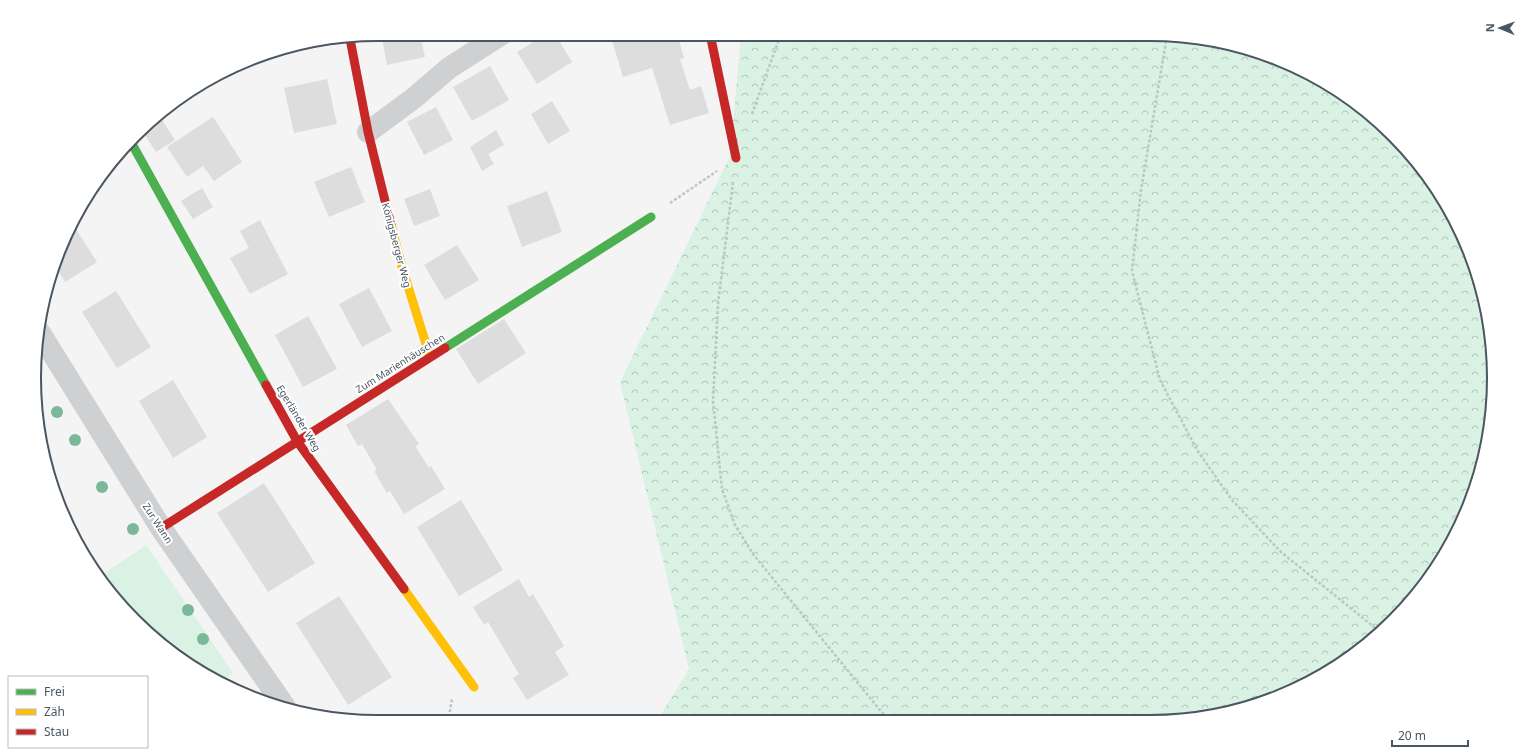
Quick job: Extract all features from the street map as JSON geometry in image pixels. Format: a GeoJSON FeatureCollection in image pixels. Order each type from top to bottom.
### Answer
{"type":"FeatureCollection","features":[{"type":"Feature","properties":{"kind":"street"},"geometry":{"type":"LineString","coordinates":[[368,132],[414,98],[449,68],[491,41]]}},
{"type":"Feature","properties":{"kind":"street"},"geometry":{"type":"LineString","coordinates":[[711,41],[736,158]]}},
{"type":"Feature","properties":{"kind":"street","name":"Königsberger Weg"},"geometry":{"type":"LineString","coordinates":[[351,42],[368,132],[402,267],[430,356]]}},
{"type":"Feature","properties":{"kind":"street","name":"Egerländer Weg"},"geometry":{"type":"LineString","coordinates":[[134,147],[297,441],[474,687]]}},
{"type":"Feature","properties":{"kind":"street","name":"Zum Marienhäuschen"},"geometry":{"type":"LineString","coordinates":[[161,528],[651,217]]}},
{"type":"Feature","properties":{"kind":"street","name":"Zur Wann"},"geometry":{"type":"LineString","coordinates":[[44,339],[161,528],[280,700]]}},
{"type":"Feature","properties":{"kind":"path"},"geometry":{"type":"LineString","coordinates":[[749,122],[778,41]]}},
{"type":"Feature","properties":{"kind":"path"},"geometry":{"type":"LineString","coordinates":[[1166,42],[1141,190],[1132,271],[1160,380],[1196,450],[1232,500],[1281,552],[1375,628]]}},
{"type":"Feature","properties":{"kind":"path"},"geometry":{"type":"LineString","coordinates":[[680,197],[736,158]]}},
{"type":"Feature","properties":{"kind":"path"},"geometry":{"type":"LineString","coordinates":[[736,158],[718,304],[713,401],[722,489],[734,525],[753,554],[884,715]]}},
{"type":"Feature","properties":{"kind":"path"},"geometry":{"type":"LineString","coordinates":[[449,715],[453,696]]}},
{"type":"Feature","properties":{"kind":"green space"},"geometry":{"type":"Polygon","coordinates":[[[740,41],[1172,42],[1216,47],[1237,52],[1279,67],[1318,86],[1355,111],[1372,125],[1403,156],[1417,173],[1442,210],[1452,229],[1476,291],[1481,312],[1486,356],[1487,378],[1484,422],[1481,444],[1469,486],[1452,527],[1442,546],[1417,583],[1388,616],[1355,645],[1337,658],[1318,670],[1279,689],[1237,704],[1216,709],[1150,715],[661,715],[689,669],[620,382],[730,156],[740,41]]]}},
{"type":"Feature","properties":{"kind":"green space"},"geometry":{"type":"Polygon","coordinates":[[[146,545],[233,673],[225,678],[209,670],[173,645],[140,616],[104,574],[146,545]]]}},
{"type":"Feature","properties":{"kind":"building"},"geometry":{"type":"Polygon","coordinates":[[[382,41],[422,41],[425,57],[387,65],[382,41]]]}},
{"type":"Feature","properties":{"kind":"building"},"geometry":{"type":"Polygon","coordinates":[[[535,41],[559,41],[572,62],[537,84],[517,52],[535,41]]]}},
{"type":"Feature","properties":{"kind":"building"},"geometry":{"type":"Polygon","coordinates":[[[612,41],[679,41],[684,58],[680,59],[690,90],[701,86],[709,113],[670,125],[652,68],[623,77],[612,41]]]}},
{"type":"Feature","properties":{"kind":"building"},"geometry":{"type":"Polygon","coordinates":[[[490,66],[509,100],[472,121],[453,87],[490,66]]]}},
{"type":"Feature","properties":{"kind":"building"},"geometry":{"type":"Polygon","coordinates":[[[327,79],[337,124],[294,133],[284,88],[327,79]]]}},
{"type":"Feature","properties":{"kind":"building"},"geometry":{"type":"Polygon","coordinates":[[[552,101],[570,131],[548,144],[531,114],[552,101]]]}},
{"type":"Feature","properties":{"kind":"building"},"geometry":{"type":"Polygon","coordinates":[[[436,107],[453,140],[424,155],[407,122],[436,107]]]}},
{"type":"Feature","properties":{"kind":"building"},"geometry":{"type":"Polygon","coordinates":[[[213,117],[242,162],[214,181],[203,166],[187,177],[167,147],[213,117]]]}},
{"type":"Feature","properties":{"kind":"building"},"geometry":{"type":"Polygon","coordinates":[[[162,120],[175,140],[156,152],[145,135],[162,120]]]}},
{"type":"Feature","properties":{"kind":"building"},"geometry":{"type":"Polygon","coordinates":[[[496,130],[504,145],[488,154],[494,164],[482,171],[470,147],[496,130]]]}},
{"type":"Feature","properties":{"kind":"building"},"geometry":{"type":"Polygon","coordinates":[[[351,167],[365,202],[329,217],[314,182],[351,167]]]}},
{"type":"Feature","properties":{"kind":"building"},"geometry":{"type":"Polygon","coordinates":[[[202,188],[213,207],[193,219],[181,201],[202,188]]]}},
{"type":"Feature","properties":{"kind":"building"},"geometry":{"type":"Polygon","coordinates":[[[430,189],[440,216],[414,226],[404,199],[430,189]]]}},
{"type":"Feature","properties":{"kind":"building"},"geometry":{"type":"Polygon","coordinates":[[[547,191],[562,232],[522,247],[507,206],[547,191]]]}},
{"type":"Feature","properties":{"kind":"building"},"geometry":{"type":"Polygon","coordinates":[[[260,220],[288,274],[250,294],[230,258],[249,248],[240,231],[260,220]]]}},
{"type":"Feature","properties":{"kind":"building"},"geometry":{"type":"Polygon","coordinates":[[[76,229],[97,262],[65,282],[59,271],[76,229]]]}},
{"type":"Feature","properties":{"kind":"building"},"geometry":{"type":"Polygon","coordinates":[[[457,245],[479,280],[445,300],[424,265],[457,245]]]}},
{"type":"Feature","properties":{"kind":"building"},"geometry":{"type":"Polygon","coordinates":[[[369,288],[392,331],[362,347],[339,304],[369,288]]]}},
{"type":"Feature","properties":{"kind":"building"},"geometry":{"type":"Polygon","coordinates":[[[116,291],[151,347],[117,368],[82,312],[116,291]]]}},
{"type":"Feature","properties":{"kind":"building"},"geometry":{"type":"Polygon","coordinates":[[[308,316],[337,369],[303,387],[275,335],[308,316]]]}},
{"type":"Feature","properties":{"kind":"building"},"geometry":{"type":"Polygon","coordinates":[[[504,319],[526,353],[478,384],[456,349],[504,319]]]}},
{"type":"Feature","properties":{"kind":"building"},"geometry":{"type":"Polygon","coordinates":[[[173,380],[207,437],[173,458],[139,401],[173,380]]]}},
{"type":"Feature","properties":{"kind":"building"},"geometry":{"type":"Polygon","coordinates":[[[388,399],[419,444],[415,446],[429,468],[431,466],[445,489],[404,514],[390,491],[387,493],[374,471],[377,470],[362,444],[358,446],[346,425],[388,399]]]}},
{"type":"Feature","properties":{"kind":"building"},"geometry":{"type":"Polygon","coordinates":[[[264,483],[315,563],[268,592],[217,513],[264,483]]]}},
{"type":"Feature","properties":{"kind":"building"},"geometry":{"type":"Polygon","coordinates":[[[461,500],[503,570],[459,596],[417,527],[461,500]]]}},
{"type":"Feature","properties":{"kind":"building"},"geometry":{"type":"Polygon","coordinates":[[[519,579],[529,597],[533,594],[564,646],[555,652],[569,675],[527,700],[513,678],[519,674],[488,622],[484,625],[473,607],[519,579]]]}},
{"type":"Feature","properties":{"kind":"building"},"geometry":{"type":"Polygon","coordinates":[[[339,596],[392,677],[348,705],[296,623],[339,596]]]}},
{"type":"Feature","properties":{"kind":"traffic: fast"},"geometry":{"type":"LineString","coordinates":[[134,147],[266,385]]}},
{"type":"Feature","properties":{"kind":"traffic: fast"},"geometry":{"type":"LineString","coordinates":[[445,348],[651,217]]}},
{"type":"Feature","properties":{"kind":"traffic: slow"},"geometry":{"type":"LineString","coordinates":[[391,225],[402,267],[430,357]]}},
{"type":"Feature","properties":{"kind":"traffic: slow"},"geometry":{"type":"LineString","coordinates":[[404,589],[474,687]]}},
{"type":"Feature","properties":{"kind":"traffic: jam"},"geometry":{"type":"LineString","coordinates":[[711,41],[736,158]]}},
{"type":"Feature","properties":{"kind":"traffic: jam"},"geometry":{"type":"LineString","coordinates":[[351,42],[368,132],[391,225]]}},
{"type":"Feature","properties":{"kind":"traffic: jam"},"geometry":{"type":"LineString","coordinates":[[161,528],[445,348]]}},
{"type":"Feature","properties":{"kind":"traffic: jam"},"geometry":{"type":"LineString","coordinates":[[266,385],[297,441],[404,589]]}}]}
